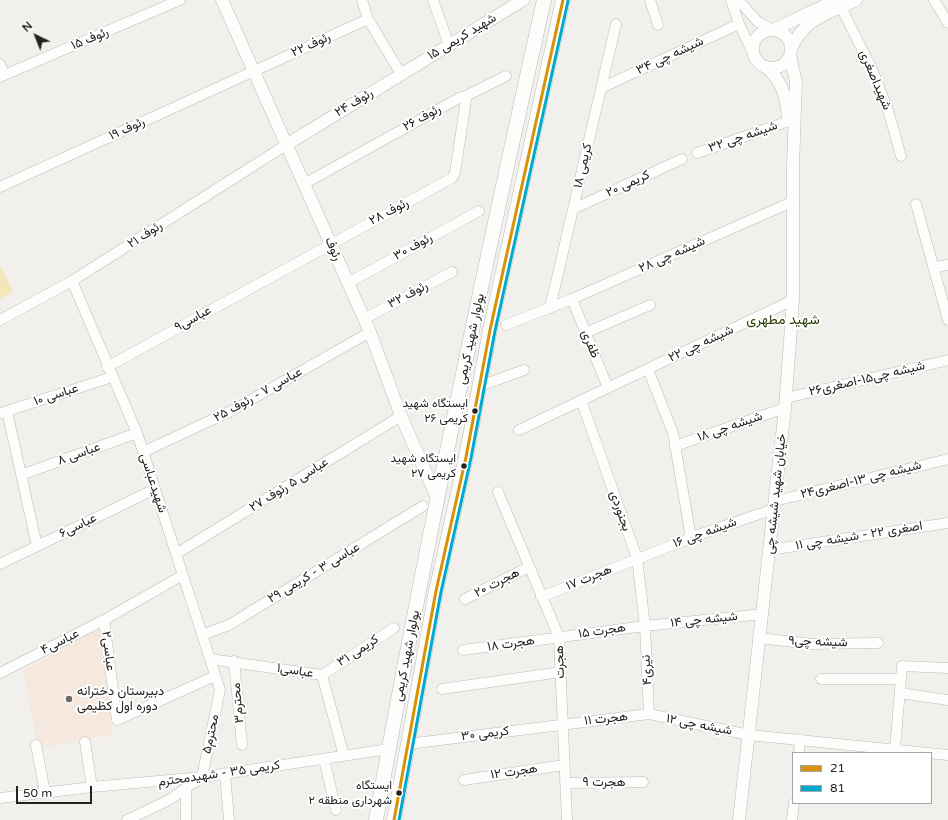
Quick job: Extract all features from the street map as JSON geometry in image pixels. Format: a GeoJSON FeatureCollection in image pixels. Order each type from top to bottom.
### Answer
{"type":"FeatureCollection","features":[{"type":"Feature","properties":{"kind":"main road","name":"بولوار شهید کریمی"},"geometry":{"type":"LineString","coordinates":[[376,820],[420,588],[499,202],[544,0]]}},
{"type":"Feature","properties":{"kind":"main road","name":"بولوار شهید کریمی"},"geometry":{"type":"LineString","coordinates":[[394,820],[436,591],[480,386],[490,330],[563,0]]}},
{"type":"Feature","properties":{"kind":"main road"},"geometry":{"type":"LineString","coordinates":[[420,588],[436,591]]}},
{"type":"Feature","properties":{"kind":"street","name":"رئوف ۱۵"},"geometry":{"type":"LineString","coordinates":[[2,76],[180,0]]}},
{"type":"Feature","properties":{"kind":"street","name":"رئوف"},"geometry":{"type":"LineString","coordinates":[[222,0],[370,332],[401,416],[438,500]]}},
{"type":"Feature","properties":{"kind":"street"},"geometry":{"type":"LineString","coordinates":[[362,0],[368,19],[401,74]]}},
{"type":"Feature","properties":{"kind":"street"},"geometry":{"type":"LineString","coordinates":[[433,0],[449,45]]}},
{"type":"Feature","properties":{"kind":"street","name":"شهید کریمی ۱۵"},"geometry":{"type":"LineString","coordinates":[[421,62],[523,0]]}},
{"type":"Feature","properties":{"kind":"street"},"geometry":{"type":"LineString","coordinates":[[650,0],[658,25]]}},
{"type":"Feature","properties":{"kind":"street"},"geometry":{"type":"LineString","coordinates":[[731,0],[739,24],[757,62],[766,67],[780,66],[791,52],[797,37],[806,25],[839,4]]}},
{"type":"Feature","properties":{"kind":"street"},"geometry":{"type":"LineString","coordinates":[[738,0],[758,22],[786,36],[791,52]]}},
{"type":"Feature","properties":{"kind":"street"},"geometry":{"type":"LineString","coordinates":[[753,53],[756,38],[763,32],[773,30],[839,4],[856,0]]}},
{"type":"Feature","properties":{"kind":"street"},"geometry":{"type":"LineString","coordinates":[[934,0],[948,23]]}},
{"type":"Feature","properties":{"kind":"street","name":"شهیداصغری"},"geometry":{"type":"LineString","coordinates":[[839,4],[872,69],[888,110],[901,156]]}},
{"type":"Feature","properties":{"kind":"street","name":"رئوف ۲۲"},"geometry":{"type":"LineString","coordinates":[[254,71],[368,19]]}},
{"type":"Feature","properties":{"kind":"street","name":"کریمی ۱۸"},"geometry":{"type":"LineString","coordinates":[[550,308],[616,24]]}},
{"type":"Feature","properties":{"kind":"street","name":"شیشه چی ۳۴"},"geometry":{"type":"LineString","coordinates":[[601,88],[739,24]]}},
{"type":"Feature","properties":{"kind":"street","name":"خیابان شهید شیشه چی"},"geometry":{"type":"LineString","coordinates":[[791,52],[796,82],[793,166]]}},
{"type":"Feature","properties":{"kind":"street","name":"رئوف ۲۴"},"geometry":{"type":"LineString","coordinates":[[286,145],[421,62]]}},
{"type":"Feature","properties":{"kind":"street"},"geometry":{"type":"LineString","coordinates":[[0,64],[2,76]]}},
{"type":"Feature","properties":{"kind":"street","name":"خیابان شهید شیشه چی"},"geometry":{"type":"LineString","coordinates":[[739,820],[770,550],[785,403],[793,300],[794,201],[793,166],[789,122],[784,91],[780,82],[766,67]]}},
{"type":"Feature","properties":{"kind":"street","name":"رئوف ۱۹"},"geometry":{"type":"LineString","coordinates":[[0,187],[254,71]]}},
{"type":"Feature","properties":{"kind":"street","name":"رئوف ۲۶"},"geometry":{"type":"LineString","coordinates":[[304,184],[461,97],[464,97],[506,76]]}},
{"type":"Feature","properties":{"kind":"street","name":"رئوف ۲۸"},"geometry":{"type":"LineString","coordinates":[[279,271],[448,180],[455,174],[466,100],[464,97]]}},
{"type":"Feature","properties":{"kind":"street","name":"شیشه چی ۳۲"},"geometry":{"type":"LineString","coordinates":[[697,153],[789,122]]}},
{"type":"Feature","properties":{"kind":"street","name":"رئوف ۲۱"},"geometry":{"type":"LineString","coordinates":[[0,320],[72,281],[286,145]]}},
{"type":"Feature","properties":{"kind":"street","name":"کریمی ۲۰"},"geometry":{"type":"LineString","coordinates":[[573,209],[682,159]]}},
{"type":"Feature","properties":{"kind":"street","name":"شیشه چی ۲۸"},"geometry":{"type":"LineString","coordinates":[[506,325],[572,299],[794,201]]}},
{"type":"Feature","properties":{"kind":"street"},"geometry":{"type":"LineString","coordinates":[[916,204],[948,320]]}},
{"type":"Feature","properties":{"kind":"street","name":"رئوف ۳۰"},"geometry":{"type":"LineString","coordinates":[[348,283],[479,211]]}},
{"type":"Feature","properties":{"kind":"street"},"geometry":{"type":"LineString","coordinates":[[934,266],[948,265]]}},
{"type":"Feature","properties":{"kind":"street","name":"عباسی۹"},"geometry":{"type":"LineString","coordinates":[[108,367],[279,271]]}},
{"type":"Feature","properties":{"kind":"street","name":"رئوف ۳۲"},"geometry":{"type":"LineString","coordinates":[[364,319],[452,272]]}},
{"type":"Feature","properties":{"kind":"street","name":"شهیدعباسی"},"geometry":{"type":"LineString","coordinates":[[72,281],[137,433],[220,690]]}},
{"type":"Feature","properties":{"kind":"street","name":"ظفری"},"geometry":{"type":"LineString","coordinates":[[572,299],[608,388]]}},
{"type":"Feature","properties":{"kind":"street","name":"شیشه چی ۲۲"},"geometry":{"type":"LineString","coordinates":[[518,430],[793,300]]}},
{"type":"Feature","properties":{"kind":"street"},"geometry":{"type":"LineString","coordinates":[[585,333],[650,305]]}},
{"type":"Feature","properties":{"kind":"street","name":"عباسی ۷ - رئوف ۲۵"},"geometry":{"type":"LineString","coordinates":[[143,452],[233,410],[370,332]]}},
{"type":"Feature","properties":{"kind":"street","name":"شیشه چی۱۵-اصغری۲۶"},"geometry":{"type":"LineString","coordinates":[[785,403],[948,360]]}},
{"type":"Feature","properties":{"kind":"street"},"geometry":{"type":"LineString","coordinates":[[648,368],[673,433],[691,538]]}},
{"type":"Feature","properties":{"kind":"street"},"geometry":{"type":"LineString","coordinates":[[480,386],[524,370]]}},
{"type":"Feature","properties":{"kind":"street","name":"عباسی ۱۰"},"geometry":{"type":"LineString","coordinates":[[3,412],[112,377]]}},
{"type":"Feature","properties":{"kind":"street","name":"بجنوردی"},"geometry":{"type":"LineString","coordinates":[[581,400],[637,558],[645,626]]}},
{"type":"Feature","properties":{"kind":"street","name":"شیشه چی ۱۸"},"geometry":{"type":"LineString","coordinates":[[675,446],[785,403]]}},
{"type":"Feature","properties":{"kind":"street"},"geometry":{"type":"LineString","coordinates":[[3,412],[21,475],[38,546]]}},
{"type":"Feature","properties":{"kind":"street","name":"عباسی ۵ رئوف ۲۷"},"geometry":{"type":"LineString","coordinates":[[176,554],[401,416]]}},
{"type":"Feature","properties":{"kind":"street","name":"عباسی ۸"},"geometry":{"type":"LineString","coordinates":[[21,475],[137,433]]}},
{"type":"Feature","properties":{"kind":"street","name":"شیشه چی ۱۳-اصغری۲۴"},"geometry":{"type":"LineString","coordinates":[[774,505],[948,459]]}},
{"type":"Feature","properties":{"kind":"street","name":"عباسی۶"},"geometry":{"type":"LineString","coordinates":[[0,564],[155,489]]}},
{"type":"Feature","properties":{"kind":"street","name":"هجرت"},"geometry":{"type":"LineString","coordinates":[[498,492],[559,637],[567,820]]}},
{"type":"Feature","properties":{"kind":"street","name":"شیشه چی ۱۶"},"geometry":{"type":"LineString","coordinates":[[637,558],[774,505]]}},
{"type":"Feature","properties":{"kind":"street","name":"عباسی ۳ - کریمی ۲۹"},"geometry":{"type":"LineString","coordinates":[[202,635],[229,625],[423,506]]}},
{"type":"Feature","properties":{"kind":"street","name":"اصغری ۲۲ - شیشه چی ۱۱"},"geometry":{"type":"LineString","coordinates":[[770,550],[948,523]]}},
{"type":"Feature","properties":{"kind":"street","name":"هجرت ۱۷"},"geometry":{"type":"LineString","coordinates":[[541,597],[637,558]]}},
{"type":"Feature","properties":{"kind":"street","name":"هجرت ۲۰"},"geometry":{"type":"LineString","coordinates":[[465,599],[529,567]]}},
{"type":"Feature","properties":{"kind":"street","name":"عباسی۴"},"geometry":{"type":"LineString","coordinates":[[0,673],[104,620],[183,575]]}},
{"type":"Feature","properties":{"kind":"street","name":"شیشه چی ۱۴"},"geometry":{"type":"LineString","coordinates":[[645,626],[763,614]]}},
{"type":"Feature","properties":{"kind":"street","name":"عباسی۲"},"geometry":{"type":"LineString","coordinates":[[104,620],[117,720],[215,676]]}},
{"type":"Feature","properties":{"kind":"street","name":"هجرت ۱۵"},"geometry":{"type":"LineString","coordinates":[[559,637],[645,626]]}},
{"type":"Feature","properties":{"kind":"street","name":"نیری۴"},"geometry":{"type":"LineString","coordinates":[[645,626],[649,714]]}},
{"type":"Feature","properties":{"kind":"street","name":"کریمی ۳۱"},"geometry":{"type":"LineString","coordinates":[[322,675],[394,628]]}},
{"type":"Feature","properties":{"kind":"street","name":"هجرت ۱۸"},"geometry":{"type":"LineString","coordinates":[[463,650],[559,637]]}},
{"type":"Feature","properties":{"kind":"street","name":"شیشه چی۹"},"geometry":{"type":"LineString","coordinates":[[759,638],[812,644],[878,643]]}},
{"type":"Feature","properties":{"kind":"street","name":"عباسی۱"},"geometry":{"type":"LineString","coordinates":[[210,658],[322,675],[344,756]]}},
{"type":"Feature","properties":{"kind":"street","name":"محترم۳"},"geometry":{"type":"LineString","coordinates":[[234,662],[242,745]]}},
{"type":"Feature","properties":{"kind":"street"},"geometry":{"type":"LineString","coordinates":[[891,750],[900,693],[902,666],[948,668]]}},
{"type":"Feature","properties":{"kind":"street"},"geometry":{"type":"LineString","coordinates":[[442,689],[560,672]]}},
{"type":"Feature","properties":{"kind":"street"},"geometry":{"type":"LineString","coordinates":[[821,679],[901,679]]}},
{"type":"Feature","properties":{"kind":"street","name":"محترم۵"},"geometry":{"type":"LineString","coordinates":[[202,778],[220,690]]}},
{"type":"Feature","properties":{"kind":"street"},"geometry":{"type":"LineString","coordinates":[[900,693],[948,700]]}},
{"type":"Feature","properties":{"kind":"street","name":"هجرت ۱۱"},"geometry":{"type":"LineString","coordinates":[[562,724],[649,714]]}},
{"type":"Feature","properties":{"kind":"street","name":"شیشه چی ۱۲"},"geometry":{"type":"LineString","coordinates":[[649,714],[749,735],[800,739],[914,752]]}},
{"type":"Feature","properties":{"kind":"street","name":"کریمی ۳۰"},"geometry":{"type":"LineString","coordinates":[[408,744],[562,724]]}},
{"type":"Feature","properties":{"kind":"street"},"geometry":{"type":"LineString","coordinates":[[799,752],[800,739]]}},
{"type":"Feature","properties":{"kind":"street"},"geometry":{"type":"LineString","coordinates":[[85,742],[92,787]]}},
{"type":"Feature","properties":{"kind":"street"},"geometry":{"type":"LineString","coordinates":[[36,745],[45,792]]}},
{"type":"Feature","properties":{"kind":"street","name":"کریمی ۳۵ - شهیدمحترم"},"geometry":{"type":"LineString","coordinates":[[0,798],[92,787],[202,778],[389,749]]}},
{"type":"Feature","properties":{"kind":"street","name":"شیشه چی ۱۲"},"geometry":{"type":"LineString","coordinates":[[932,754],[948,755]]}},
{"type":"Feature","properties":{"kind":"street"},"geometry":{"type":"LineString","coordinates":[[324,759],[336,810]]}},
{"type":"Feature","properties":{"kind":"street","name":"هجرت ۱۲"},"geometry":{"type":"LineString","coordinates":[[464,780],[564,765]]}},
{"type":"Feature","properties":{"kind":"street"},"geometry":{"type":"LineString","coordinates":[[225,774],[228,820]]}},
{"type":"Feature","properties":{"kind":"street"},"geometry":{"type":"LineString","coordinates":[[127,820],[170,800],[202,778]]}},
{"type":"Feature","properties":{"kind":"street","name":"هجرت ۹"},"geometry":{"type":"LineString","coordinates":[[565,783],[642,782]]}},
{"type":"Feature","properties":{"kind":"street"},"geometry":{"type":"LineString","coordinates":[[186,789],[186,820]]}},
{"type":"Feature","properties":{"kind":"street"},"geometry":{"type":"LineString","coordinates":[[792,820],[794,804]]}},
{"type":"Feature","properties":{"kind":"shaded area"},"geometry":{"type":"Polygon","coordinates":[[[0,266],[13,291],[0,299],[0,266]]]}},
{"type":"Feature","properties":{"kind":"shaded area","name":"دبیرستان دخترانه دوره اول کظیمی"},"geometry":{"type":"Polygon","coordinates":[[[99,628],[113,729],[111,735],[41,748],[36,739],[23,670],[99,628]]]}},
{"type":"Feature","properties":{"kind":"transit line","name":"21"},"geometry":{"type":"LineString","coordinates":[[394,820],[436,591],[466,457],[490,330],[563,0]]}},
{"type":"Feature","properties":{"kind":"transit line","name":"81"},"geometry":{"type":"LineString","coordinates":[[399,820],[441,592],[471,458],[495,331],[568,1]]}},
{"type":"Feature","properties":{"kind":"place","name":"ایستگاه شهید کریمی ۲۶"},"geometry":{"type":"Point","coordinates":[475,411]}},
{"type":"Feature","properties":{"kind":"place","name":"ایستگاه شهید کریمی ۲۷"},"geometry":{"type":"Point","coordinates":[464,466]}},
{"type":"Feature","properties":{"kind":"place","name":"دبیرستان دخترانه دوره اول کظیمی"},"geometry":{"type":"Point","coordinates":[69,699]}},
{"type":"Feature","properties":{"kind":"place","name":"ایستگاه شهرداری منطقه ۲"},"geometry":{"type":"Point","coordinates":[399,793]}},
{"type":"Feature","properties":{"kind":"district","name":"شهید مطهری"},"geometry":{"type":"Point","coordinates":[783,320]}}]}
